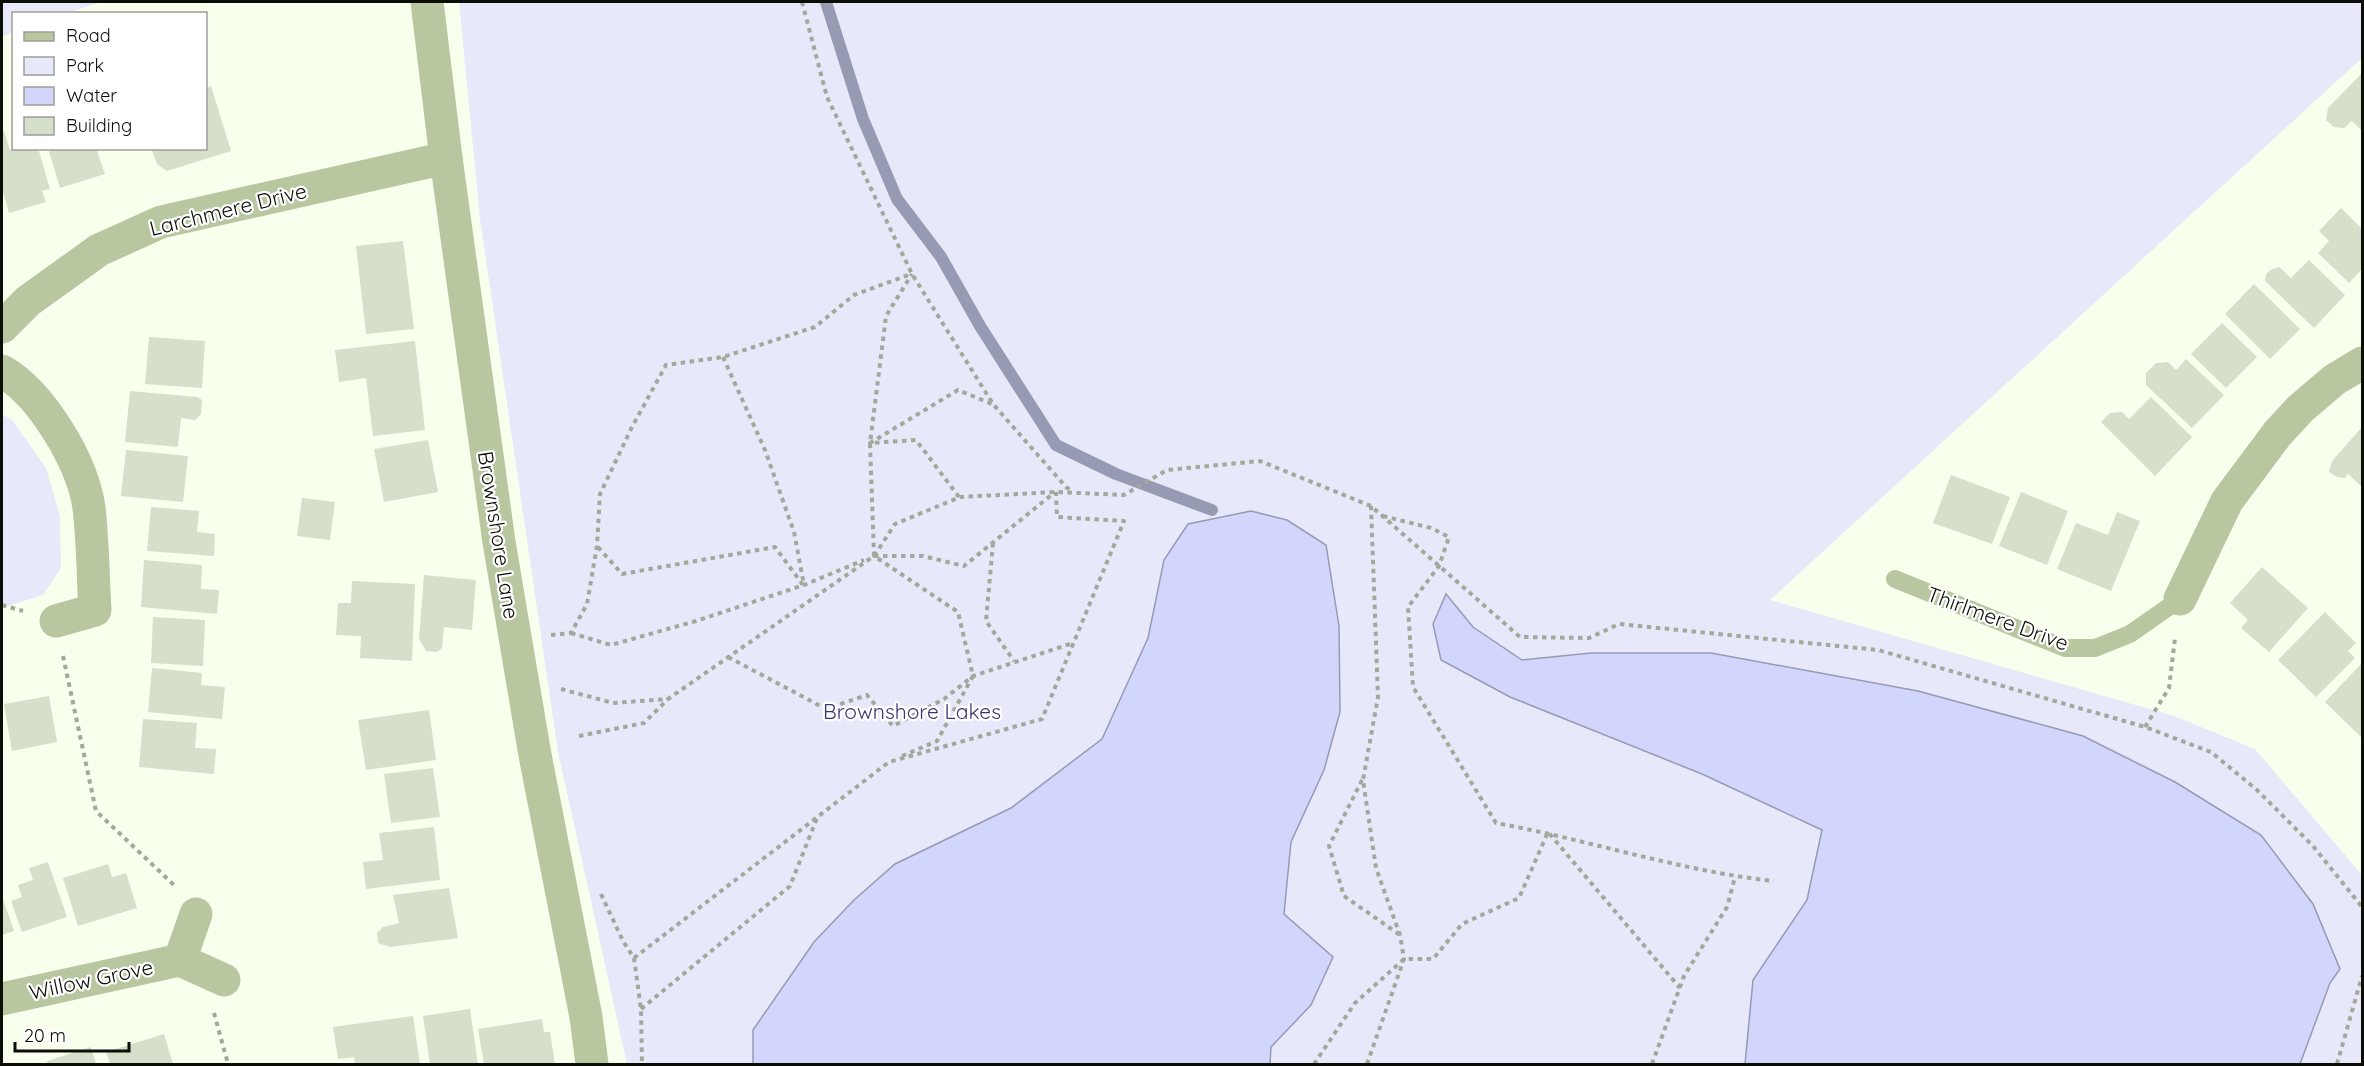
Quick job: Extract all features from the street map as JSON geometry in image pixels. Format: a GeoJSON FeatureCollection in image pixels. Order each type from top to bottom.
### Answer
{"type":"FeatureCollection","features":[{"type":"Feature","properties":{"kind":"street","name":"Brownshore Lane"},"geometry":{"type":"LineString","coordinates":[[427,2],[446,158],[501,553],[535,755],[586,1017],[592,1065]]}},
{"type":"Feature","properties":{"kind":"street","name":"Larchmere Drive"},"geometry":{"type":"LineString","coordinates":[[2,327],[28,301],[99,250],[161,222],[446,158]]}},
{"type":"Feature","properties":{"kind":"street","name":"Thirlmere Drive"},"geometry":{"type":"LineString","coordinates":[[2180,599],[2227,501],[2277,434],[2300,409],[2334,380],[2362,363]]}},
{"type":"Feature","properties":{"kind":"street"},"geometry":{"type":"LineString","coordinates":[[2,371],[15,378],[42,409],[64,443],[79,474],[88,506],[95,610],[56,621]]}},
{"type":"Feature","properties":{"kind":"street","name":"Willow Grove"},"geometry":{"type":"LineString","coordinates":[[180,960],[196,914]]}},
{"type":"Feature","properties":{"kind":"street","name":"Willow Grove"},"geometry":{"type":"LineString","coordinates":[[2,999],[180,960],[224,980]]}},
{"type":"Feature","properties":{"kind":"lane","name":"Thirlmere Drive"},"geometry":{"type":"LineString","coordinates":[[1895,579],[2065,648],[2095,648],[2130,634],[2180,599]]}},
{"type":"Feature","properties":{"kind":"path"},"geometry":{"type":"LineString","coordinates":[[802,2],[827,97],[912,274],[993,404],[1066,487],[1075,492]]}},
{"type":"Feature","properties":{"kind":"path"},"geometry":{"type":"LineString","coordinates":[[571,633],[587,604],[597,546],[600,494],[632,427],[666,365],[723,357],[815,327],[854,295],[912,274]]}},
{"type":"Feature","properties":{"kind":"path"},"geometry":{"type":"LineString","coordinates":[[874,556],[870,443],[886,316],[912,274]]}},
{"type":"Feature","properties":{"kind":"path"},"geometry":{"type":"LineString","coordinates":[[723,357],[765,450],[794,532],[804,585]]}},
{"type":"Feature","properties":{"kind":"path"},"geometry":{"type":"LineString","coordinates":[[870,443],[958,390],[993,404]]}},
{"type":"Feature","properties":{"kind":"path"},"geometry":{"type":"LineString","coordinates":[[870,443],[916,440],[960,497]]}},
{"type":"Feature","properties":{"kind":"path"},"geometry":{"type":"LineString","coordinates":[[579,736],[644,723],[668,699],[874,556],[895,524],[960,497],[1056,492],[1124,495],[1167,470],[1260,461],[1371,506],[1520,637],[1589,638],[1619,624],[1878,650],[2145,727],[2211,752],[2242,777],[2313,846],[2362,907]]}},
{"type":"Feature","properties":{"kind":"path"},"geometry":{"type":"LineString","coordinates":[[543,636],[571,633],[611,645],[696,621],[804,585],[874,556],[923,556],[964,566],[1056,492]]}},
{"type":"Feature","properties":{"kind":"path"},"geometry":{"type":"LineString","coordinates":[[889,762],[1042,719],[1125,521],[1057,517],[1056,492]]}},
{"type":"Feature","properties":{"kind":"path"},"geometry":{"type":"LineString","coordinates":[[1371,506],[1378,698],[1363,780],[1329,846],[1344,896],[1400,935]]}},
{"type":"Feature","properties":{"kind":"path"},"geometry":{"type":"LineString","coordinates":[[1382,516],[1431,528],[1449,537],[1440,566],[1408,607],[1413,687],[1496,823],[1548,832],[1735,877],[1774,881]]}},
{"type":"Feature","properties":{"kind":"path"},"geometry":{"type":"LineString","coordinates":[[993,542],[986,621],[1014,662]]}},
{"type":"Feature","properties":{"kind":"path"},"geometry":{"type":"LineString","coordinates":[[597,546],[622,574],[775,547],[804,585]]}},
{"type":"Feature","properties":{"kind":"path"},"geometry":{"type":"LineString","coordinates":[[634,958],[889,762],[937,741],[973,676],[958,612],[874,556]]}},
{"type":"Feature","properties":{"kind":"path"},"geometry":{"type":"LineString","coordinates":[[2145,727],[2169,688],[2180,599]]}},
{"type":"Feature","properties":{"kind":"path"},"geometry":{"type":"LineString","coordinates":[[2,605],[56,621],[96,811],[182,892],[196,914]]}},
{"type":"Feature","properties":{"kind":"path"},"geometry":{"type":"LineString","coordinates":[[728,657],[826,709],[867,695],[893,726],[944,699],[973,676],[1074,643]]}},
{"type":"Feature","properties":{"kind":"path"},"geometry":{"type":"LineString","coordinates":[[553,692],[560,689],[613,703],[668,699]]}},
{"type":"Feature","properties":{"kind":"path"},"geometry":{"type":"LineString","coordinates":[[1363,780],[1376,868],[1400,935],[1404,959],[1366,1065]]}},
{"type":"Feature","properties":{"kind":"path"},"geometry":{"type":"LineString","coordinates":[[641,1008],[790,886],[817,817]]}},
{"type":"Feature","properties":{"kind":"path"},"geometry":{"type":"LineString","coordinates":[[1314,1065],[1355,1003],[1404,959],[1433,959],[1462,924],[1519,898],[1548,832]]}},
{"type":"Feature","properties":{"kind":"path"},"geometry":{"type":"LineString","coordinates":[[1548,832],[1680,988]]}},
{"type":"Feature","properties":{"kind":"path"},"geometry":{"type":"LineString","coordinates":[[1652,1065],[1684,976],[1727,907],[1735,877]]}},
{"type":"Feature","properties":{"kind":"path"},"geometry":{"type":"LineString","coordinates":[[599,890],[623,941],[634,958],[641,1008],[642,1065]]}},
{"type":"Feature","properties":{"kind":"path"},"geometry":{"type":"LineString","coordinates":[[2337,1065],[2362,976]]}},
{"type":"Feature","properties":{"kind":"path"},"geometry":{"type":"LineString","coordinates":[[224,980],[213,1011],[228,1065]]}},
{"type":"Feature","properties":{"kind":"green space"},"geometry":{"type":"Polygon","coordinates":[[[2,2],[101,2],[70,12],[12,12],[12,32],[2,37],[2,2]]]}},
{"type":"Feature","properties":{"kind":"green space","name":"Brownshore Lakes"},"geometry":{"type":"Polygon","coordinates":[[[459,2],[2362,2],[2362,58],[1770,600],[2174,716],[2255,749],[2362,875],[2362,1064],[627,1064],[558,752],[480,219],[459,2]]]}},
{"type":"Feature","properties":{"kind":"green space"},"geometry":{"type":"Polygon","coordinates":[[[2,414],[12,420],[46,468],[60,516],[61,568],[43,595],[2,608],[2,414]]]}},
{"type":"Feature","properties":{"kind":"water"},"geometry":{"type":"Polygon","coordinates":[[[1251,511],[1287,520],[1326,545],[1339,626],[1340,712],[1324,770],[1291,842],[1284,914],[1333,957],[1311,1005],[1271,1047],[1270,1064],[753,1064],[753,1030],[814,942],[854,900],[895,864],[1011,808],[1102,739],[1148,638],[1164,560],[1188,524],[1251,511]]]}},
{"type":"Feature","properties":{"kind":"water"},"geometry":{"type":"Polygon","coordinates":[[[1446,594],[1473,627],[1522,660],[1591,653],[1711,653],[1918,691],[2083,736],[2175,782],[2261,835],[2313,904],[2340,969],[2330,983],[2300,1064],[1745,1064],[1753,980],[1807,900],[1822,830],[1702,774],[1510,697],[1441,660],[1433,624],[1446,594]]]}},
{"type":"Feature","properties":{"kind":"building"},"geometry":{"type":"Polygon","coordinates":[[[2362,73],[2362,131],[2352,121],[2344,128],[2334,127],[2326,120],[2328,108],[2362,73]]]}},
{"type":"Feature","properties":{"kind":"building"},"geometry":{"type":"Polygon","coordinates":[[[211,86],[231,151],[167,171],[157,164],[152,150],[207,150],[207,88],[211,86]]]}},
{"type":"Feature","properties":{"kind":"building"},"geometry":{"type":"Polygon","coordinates":[[[4,131],[10,150],[39,150],[50,189],[42,191],[46,202],[9,213],[2,188],[2,132],[4,131]]]}},
{"type":"Feature","properties":{"kind":"building"},"geometry":{"type":"Polygon","coordinates":[[[49,150],[97,150],[105,174],[60,188],[49,150]]]}},
{"type":"Feature","properties":{"kind":"building"},"geometry":{"type":"Polygon","coordinates":[[[2341,208],[2362,229],[2362,269],[2349,283],[2318,253],[2329,241],[2319,231],[2341,208]]]}},
{"type":"Feature","properties":{"kind":"building"},"geometry":{"type":"Polygon","coordinates":[[[403,241],[414,329],[366,334],[356,246],[403,241]]]}},
{"type":"Feature","properties":{"kind":"building"},"geometry":{"type":"Polygon","coordinates":[[[2309,260],[2345,295],[2314,328],[2265,281],[2266,274],[2279,267],[2291,278],[2309,260]]]}},
{"type":"Feature","properties":{"kind":"building"},"geometry":{"type":"Polygon","coordinates":[[[2254,284],[2300,329],[2270,359],[2225,314],[2254,284]]]}},
{"type":"Feature","properties":{"kind":"building"},"geometry":{"type":"Polygon","coordinates":[[[2222,323],[2257,357],[2226,388],[2191,354],[2222,323]]]}},
{"type":"Feature","properties":{"kind":"building"},"geometry":{"type":"Polygon","coordinates":[[[149,337],[205,341],[202,388],[145,384],[149,337]]]}},
{"type":"Feature","properties":{"kind":"building"},"geometry":{"type":"Polygon","coordinates":[[[415,341],[425,430],[373,436],[366,378],[339,382],[335,350],[415,341]]]}},
{"type":"Feature","properties":{"kind":"building"},"geometry":{"type":"Polygon","coordinates":[[[2186,359],[2224,395],[2192,428],[2146,385],[2146,373],[2156,363],[2168,362],[2176,370],[2186,359]]]}},
{"type":"Feature","properties":{"kind":"building"},"geometry":{"type":"Polygon","coordinates":[[[130,391],[197,397],[202,400],[201,414],[195,420],[181,418],[178,447],[125,442],[130,391]]]}},
{"type":"Feature","properties":{"kind":"building"},"geometry":{"type":"Polygon","coordinates":[[[2151,397],[2192,437],[2155,476],[2101,422],[2110,413],[2122,412],[2129,419],[2151,397]]]}},
{"type":"Feature","properties":{"kind":"building"},"geometry":{"type":"Polygon","coordinates":[[[2362,427],[2362,487],[2348,474],[2345,478],[2337,477],[2329,472],[2332,461],[2362,427]]]}},
{"type":"Feature","properties":{"kind":"building"},"geometry":{"type":"Polygon","coordinates":[[[428,440],[438,492],[384,502],[374,449],[428,440]]]}},
{"type":"Feature","properties":{"kind":"building"},"geometry":{"type":"Polygon","coordinates":[[[126,450],[188,456],[183,502],[121,496],[126,450]]]}},
{"type":"Feature","properties":{"kind":"building"},"geometry":{"type":"Polygon","coordinates":[[[1951,475],[2010,497],[1992,544],[1933,523],[1951,475]]]}},
{"type":"Feature","properties":{"kind":"building"},"geometry":{"type":"Polygon","coordinates":[[[2021,492],[2068,511],[2047,565],[1999,546],[2021,492]]]}},
{"type":"Feature","properties":{"kind":"building"},"geometry":{"type":"Polygon","coordinates":[[[302,498],[335,502],[330,540],[297,536],[302,498]]]}},
{"type":"Feature","properties":{"kind":"building"},"geometry":{"type":"Polygon","coordinates":[[[151,507],[199,511],[197,532],[215,534],[214,556],[147,551],[151,507]]]}},
{"type":"Feature","properties":{"kind":"building"},"geometry":{"type":"Polygon","coordinates":[[[2117,512],[2140,521],[2111,591],[2057,569],[2076,523],[2108,535],[2117,512]]]}},
{"type":"Feature","properties":{"kind":"building"},"geometry":{"type":"Polygon","coordinates":[[[144,560],[202,565],[201,589],[219,590],[217,614],[141,607],[144,560]]]}},
{"type":"Feature","properties":{"kind":"building"},"geometry":{"type":"Polygon","coordinates":[[[2262,567],[2308,608],[2269,652],[2241,628],[2248,620],[2230,603],[2262,567]]]}},
{"type":"Feature","properties":{"kind":"building"},"geometry":{"type":"Polygon","coordinates":[[[424,575],[476,580],[472,630],[444,627],[442,648],[437,652],[426,651],[419,639],[424,575]]]}},
{"type":"Feature","properties":{"kind":"building"},"geometry":{"type":"Polygon","coordinates":[[[352,581],[415,584],[412,661],[360,658],[361,636],[336,635],[338,603],[351,603],[352,581]]]}},
{"type":"Feature","properties":{"kind":"building"},"geometry":{"type":"Polygon","coordinates":[[[2325,612],[2356,643],[2348,651],[2355,658],[2316,697],[2278,660],[2325,612]]]}},
{"type":"Feature","properties":{"kind":"building"},"geometry":{"type":"Polygon","coordinates":[[[153,617],[205,620],[203,666],[151,663],[153,617]]]}},
{"type":"Feature","properties":{"kind":"building"},"geometry":{"type":"Polygon","coordinates":[[[2362,663],[2362,738],[2325,702],[2362,663]]]}},
{"type":"Feature","properties":{"kind":"building"},"geometry":{"type":"Polygon","coordinates":[[[152,668],[202,673],[201,685],[225,687],[222,719],[148,712],[152,668]]]}},
{"type":"Feature","properties":{"kind":"building"},"geometry":{"type":"Polygon","coordinates":[[[49,696],[57,742],[12,751],[4,704],[49,696]]]}},
{"type":"Feature","properties":{"kind":"building"},"geometry":{"type":"Polygon","coordinates":[[[429,710],[436,760],[366,770],[358,720],[429,710]]]}},
{"type":"Feature","properties":{"kind":"building"},"geometry":{"type":"Polygon","coordinates":[[[143,719],[197,723],[195,748],[216,749],[214,774],[139,767],[143,719]]]}},
{"type":"Feature","properties":{"kind":"building"},"geometry":{"type":"Polygon","coordinates":[[[433,768],[440,817],[391,823],[384,774],[433,768]]]}},
{"type":"Feature","properties":{"kind":"building"},"geometry":{"type":"Polygon","coordinates":[[[434,827],[440,880],[366,889],[363,862],[383,860],[379,833],[434,827]]]}},
{"type":"Feature","properties":{"kind":"building"},"geometry":{"type":"Polygon","coordinates":[[[48,862],[67,917],[22,932],[11,901],[22,897],[18,885],[33,880],[29,868],[48,862]]]}},
{"type":"Feature","properties":{"kind":"building"},"geometry":{"type":"Polygon","coordinates":[[[108,864],[112,877],[126,873],[137,908],[78,926],[63,878],[108,864]]]}},
{"type":"Feature","properties":{"kind":"building"},"geometry":{"type":"Polygon","coordinates":[[[449,888],[458,938],[390,947],[378,943],[377,933],[383,927],[399,923],[393,895],[449,888]]]}},
{"type":"Feature","properties":{"kind":"building"},"geometry":{"type":"Polygon","coordinates":[[[2,896],[14,931],[2,935],[2,896]]]}},
{"type":"Feature","properties":{"kind":"building"},"geometry":{"type":"Polygon","coordinates":[[[470,1009],[478,1064],[430,1064],[423,1016],[470,1009]]]}},
{"type":"Feature","properties":{"kind":"building"},"geometry":{"type":"Polygon","coordinates":[[[413,1016],[420,1064],[355,1064],[354,1057],[338,1059],[333,1027],[413,1016]]]}},
{"type":"Feature","properties":{"kind":"building"},"geometry":{"type":"Polygon","coordinates":[[[542,1019],[544,1032],[550,1032],[555,1064],[484,1064],[478,1029],[542,1019]]]}},
{"type":"Feature","properties":{"kind":"building"},"geometry":{"type":"Polygon","coordinates":[[[164,1034],[173,1064],[110,1064],[106,1052],[164,1034]]]}},
{"type":"Feature","properties":{"kind":"building"},"geometry":{"type":"Polygon","coordinates":[[[91,1047],[96,1064],[48,1064],[47,1061],[91,1047]]]}},
{"type":"Feature","properties":{"kind":"waterway"},"geometry":{"type":"LineString","coordinates":[[826,2],[863,119],[897,199],[941,257],[980,326],[1056,445],[1116,474],[1212,510]]}}]}
